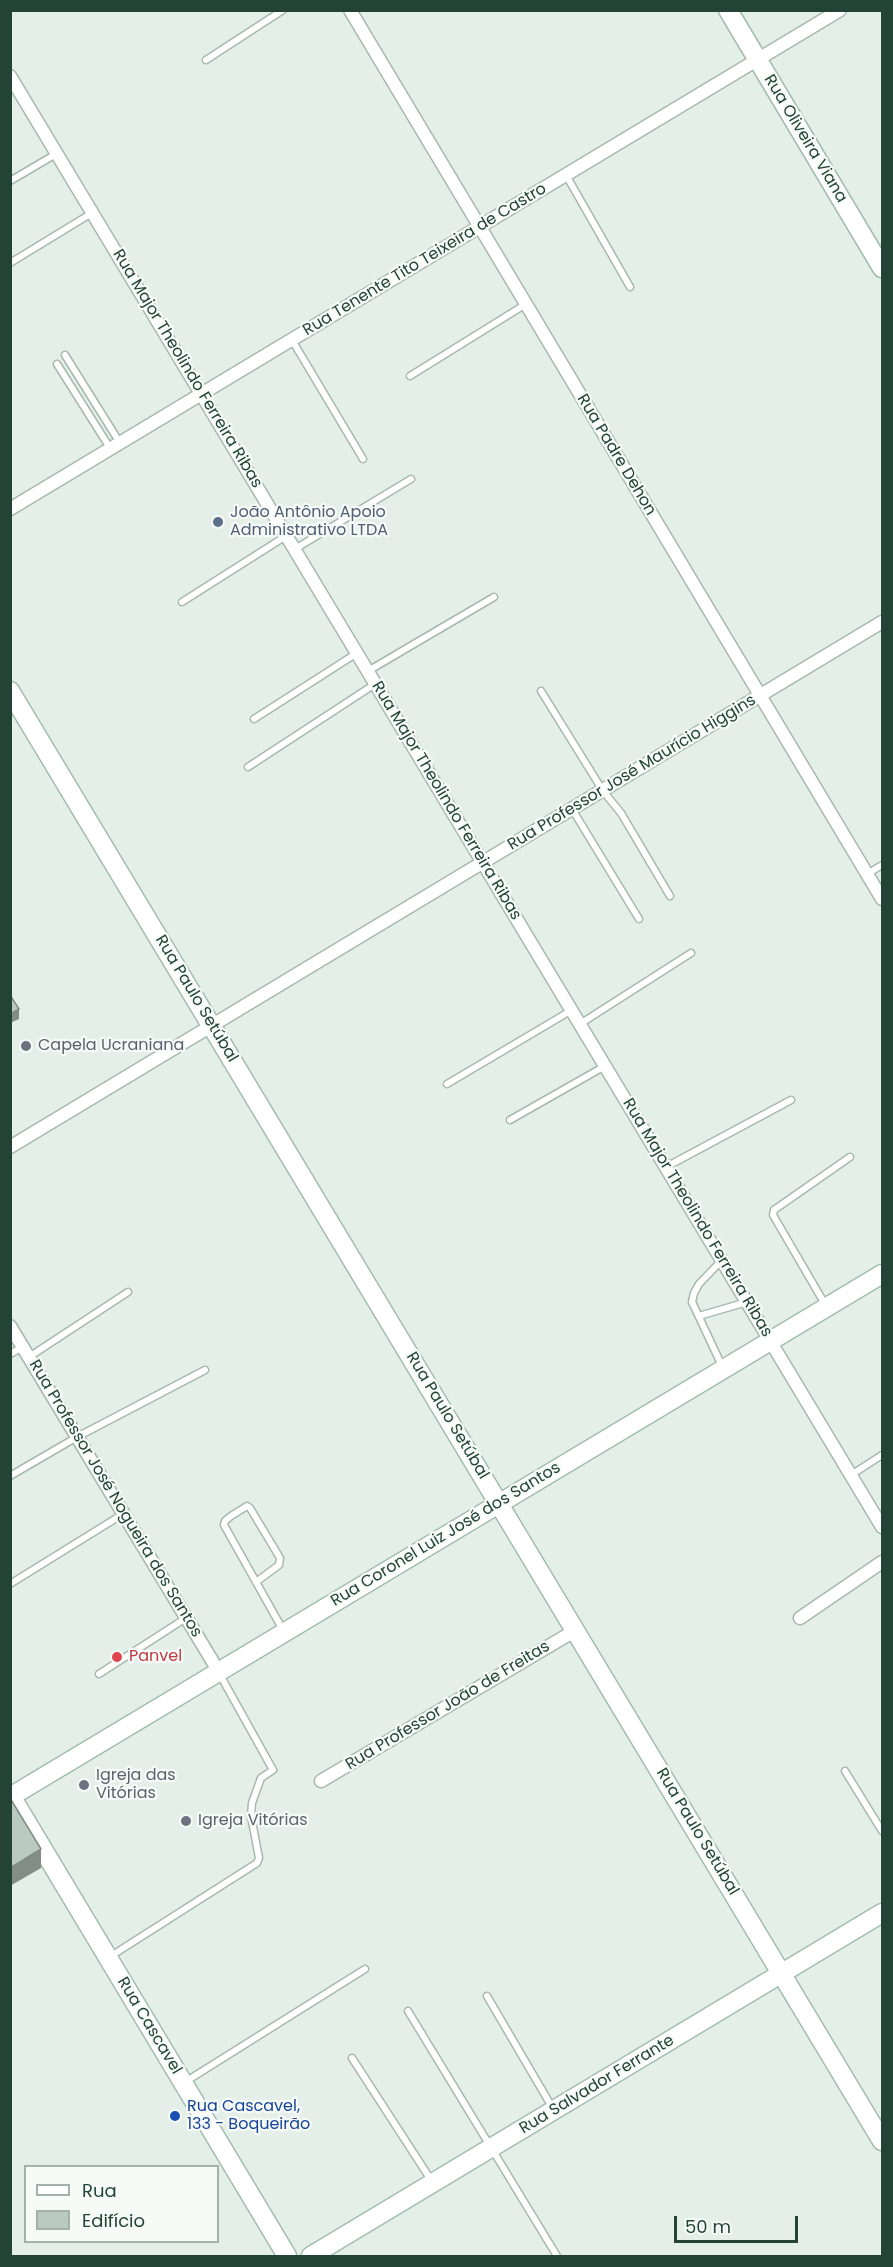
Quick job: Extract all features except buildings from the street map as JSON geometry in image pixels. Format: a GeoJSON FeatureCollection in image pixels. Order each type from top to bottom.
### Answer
{"type":"FeatureCollection","features":[{"type":"Feature","properties":{"kind":"main road","name":"Rua Oliveira Viana"},"geometry":{"type":"LineString","coordinates":[[728,10],[882,267]]}},
{"type":"Feature","properties":{"kind":"main road","name":"Rua Paulo Setúbal"},"geometry":{"type":"LineString","coordinates":[[10,691],[882,2141]]}},
{"type":"Feature","properties":{"kind":"main road","name":"Rua Coronel Luiz José dos Santos"},"geometry":{"type":"LineString","coordinates":[[11,1797],[882,1274]]}},
{"type":"Feature","properties":{"kind":"main road","name":"Rua Cascavel"},"geometry":{"type":"LineString","coordinates":[[11,1797],[287,2256]]}},
{"type":"Feature","properties":{"kind":"main road","name":"Rua Salvador Ferrante"},"geometry":{"type":"LineString","coordinates":[[311,2256],[882,1913]]}},
{"type":"Feature","properties":{"kind":"street","name":"Rua Padre Dehon"},"geometry":{"type":"LineString","coordinates":[[350,10],[882,899]]}},
{"type":"Feature","properties":{"kind":"street","name":"Rua Tenente Tito Teixeira de Castro"},"geometry":{"type":"LineString","coordinates":[[10,509],[840,10]]}},
{"type":"Feature","properties":{"kind":"street","name":"Rua Major Theolindo Ferreira Ribas"},"geometry":{"type":"LineString","coordinates":[[10,76],[882,1527]]}},
{"type":"Feature","properties":{"kind":"street","name":"Rua Professor José Maurício Higgins"},"geometry":{"type":"LineString","coordinates":[[10,1147],[882,622]]}},
{"type":"Feature","properties":{"kind":"street","name":"Rua Professor José Nogueira dos Santos"},"geometry":{"type":"LineString","coordinates":[[10,1326],[219,1672]]}},
{"type":"Feature","properties":{"kind":"street"},"geometry":{"type":"LineString","coordinates":[[800,1618],[882,1562]]}},
{"type":"Feature","properties":{"kind":"street","name":"Rua Professor João de Freitas"},"geometry":{"type":"LineString","coordinates":[[321,1781],[576,1630]]}},
{"type":"Feature","properties":{"kind":"lane"},"geometry":{"type":"LineString","coordinates":[[206,60],[283,10]]}},
{"type":"Feature","properties":{"kind":"lane"},"geometry":{"type":"LineString","coordinates":[[10,181],[57,154]]}},
{"type":"Feature","properties":{"kind":"lane"},"geometry":{"type":"LineString","coordinates":[[566,175],[630,287]]}},
{"type":"Feature","properties":{"kind":"lane"},"geometry":{"type":"LineString","coordinates":[[10,263],[92,212]]}},
{"type":"Feature","properties":{"kind":"lane"},"geometry":{"type":"LineString","coordinates":[[410,376],[526,304]]}},
{"type":"Feature","properties":{"kind":"lane"},"geometry":{"type":"LineString","coordinates":[[292,339],[363,459]]}},
{"type":"Feature","properties":{"kind":"lane"},"geometry":{"type":"LineString","coordinates":[[65,355],[115,446]]}},
{"type":"Feature","properties":{"kind":"lane"},"geometry":{"type":"LineString","coordinates":[[57,364],[115,446]]}},
{"type":"Feature","properties":{"kind":"lane"},"geometry":{"type":"LineString","coordinates":[[295,549],[411,479]]}},
{"type":"Feature","properties":{"kind":"lane"},"geometry":{"type":"LineString","coordinates":[[182,602],[286,535]]}},
{"type":"Feature","properties":{"kind":"lane"},"geometry":{"type":"LineString","coordinates":[[368,671],[494,597]]}},
{"type":"Feature","properties":{"kind":"lane"},"geometry":{"type":"LineString","coordinates":[[254,719],[357,652]]}},
{"type":"Feature","properties":{"kind":"lane"},"geometry":{"type":"LineString","coordinates":[[248,767],[376,684]]}},
{"type":"Feature","properties":{"kind":"lane"},"geometry":{"type":"LineString","coordinates":[[541,691],[603,790],[621,813],[670,896]]}},
{"type":"Feature","properties":{"kind":"lane"},"geometry":{"type":"LineString","coordinates":[[572,809],[639,919]]}},
{"type":"Feature","properties":{"kind":"lane"},"geometry":{"type":"LineString","coordinates":[[867,874],[882,865]]}},
{"type":"Feature","properties":{"kind":"lane"},"geometry":{"type":"LineString","coordinates":[[580,1024],[691,953]]}},
{"type":"Feature","properties":{"kind":"lane"},"geometry":{"type":"LineString","coordinates":[[447,1084],[572,1010]]}},
{"type":"Feature","properties":{"kind":"lane"},"geometry":{"type":"LineString","coordinates":[[510,1120],[605,1066]]}},
{"type":"Feature","properties":{"kind":"lane"},"geometry":{"type":"LineString","coordinates":[[666,1167],[791,1100]]}},
{"type":"Feature","properties":{"kind":"lane"},"geometry":{"type":"LineString","coordinates":[[826,1308],[773,1215],[774,1210],[850,1157]]}},
{"type":"Feature","properties":{"kind":"lane"},"geometry":{"type":"LineString","coordinates":[[722,1260],[699,1284],[692,1302],[724,1369]]}},
{"type":"Feature","properties":{"kind":"lane"},"geometry":{"type":"LineString","coordinates":[[10,1354],[26,1352],[128,1292]]}},
{"type":"Feature","properties":{"kind":"lane"},"geometry":{"type":"LineString","coordinates":[[699,1316],[747,1302]]}},
{"type":"Feature","properties":{"kind":"lane"},"geometry":{"type":"LineString","coordinates":[[10,1476],[77,1437],[205,1370]]}},
{"type":"Feature","properties":{"kind":"lane"},"geometry":{"type":"LineString","coordinates":[[851,1475],[882,1455]]}},
{"type":"Feature","properties":{"kind":"lane"},"geometry":{"type":"LineString","coordinates":[[256,1582],[279,1565],[280,1558],[247,1506],[225,1521],[224,1526],[284,1632]]}},
{"type":"Feature","properties":{"kind":"lane"},"geometry":{"type":"LineString","coordinates":[[10,1584],[123,1513]]}},
{"type":"Feature","properties":{"kind":"lane"},"geometry":{"type":"LineString","coordinates":[[99,1674],[186,1618]]}},
{"type":"Feature","properties":{"kind":"lane"},"geometry":{"type":"LineString","coordinates":[[108,1958],[257,1863],[259,1858],[251,1816],[252,1803],[261,1778],[273,1770],[219,1672]]}},
{"type":"Feature","properties":{"kind":"lane"},"geometry":{"type":"LineString","coordinates":[[846,1771],[882,1831]]}},
{"type":"Feature","properties":{"kind":"lane"},"geometry":{"type":"LineString","coordinates":[[183,2083],[365,1970]]}},
{"type":"Feature","properties":{"kind":"lane"},"geometry":{"type":"LineString","coordinates":[[487,1996],[554,2110]]}},
{"type":"Feature","properties":{"kind":"lane"},"geometry":{"type":"LineString","coordinates":[[408,2011],[557,2256]]}},
{"type":"Feature","properties":{"kind":"lane"},"geometry":{"type":"LineString","coordinates":[[352,2058],[433,2183]]}},
{"type":"Feature","properties":{"kind":"place","name":"João Antônio Apoio Administrativo LTDA"},"geometry":{"type":"Point","coordinates":[218,522]}},
{"type":"Feature","properties":{"kind":"place","name":"Capela Ucraniana"},"geometry":{"type":"Point","coordinates":[26,1046]}},
{"type":"Feature","properties":{"kind":"place","name":"Panvel"},"geometry":{"type":"Point","coordinates":[117,1657]}},
{"type":"Feature","properties":{"kind":"place","name":"Igreja das Vitórias"},"geometry":{"type":"Point","coordinates":[84,1785]}},
{"type":"Feature","properties":{"kind":"place","name":"Igreja Vitórias"},"geometry":{"type":"Point","coordinates":[186,1821]}},
{"type":"Feature","properties":{"kind":"place","name":"Rua Cascavel, 133 - Boqueirão"},"geometry":{"type":"Point","coordinates":[175,2116]}}]}
